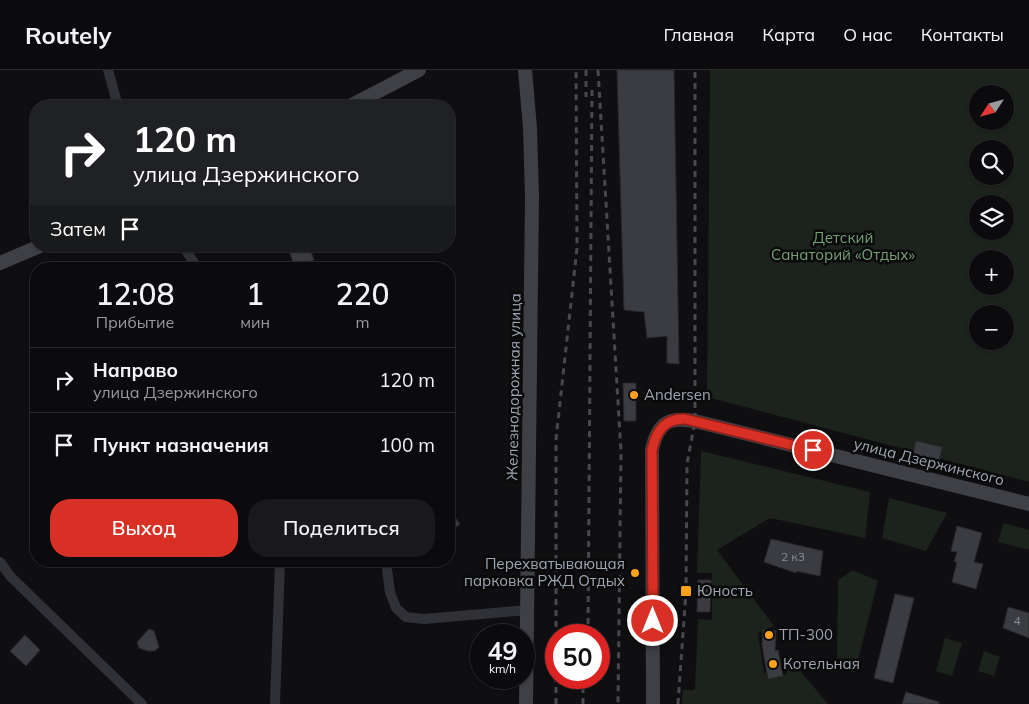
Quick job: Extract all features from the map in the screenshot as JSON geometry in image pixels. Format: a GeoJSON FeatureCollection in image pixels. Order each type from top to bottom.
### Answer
{"type":"FeatureCollection","features":[{"type":"Feature","properties":{"kind":"street"},"geometry":{"type":"LineString","coordinates":[[108,70],[116,100]]}},
{"type":"Feature","properties":{"kind":"street"},"geometry":{"type":"LineString","coordinates":[[362,100],[420,70]]}},
{"type":"Feature","properties":{"kind":"street","name":"Железнодорожная улица"},"geometry":{"type":"LineString","coordinates":[[525,70],[530,128],[532,197],[526,704]]}},
{"type":"Feature","properties":{"kind":"street"},"geometry":{"type":"LineString","coordinates":[[0,264],[30,250]]}},
{"type":"Feature","properties":{"kind":"street","name":"улица Дзержинского"},"geometry":{"type":"LineString","coordinates":[[653,704],[652,450],[654,439],[662,426],[668,422],[676,418],[685,419],[1029,504]]}},
{"type":"Feature","properties":{"kind":"street"},"geometry":{"type":"LineString","coordinates":[[0,562],[11,577],[142,704]]}},
{"type":"Feature","properties":{"kind":"street"},"geometry":{"type":"LineString","coordinates":[[275,704],[280,567]]}},
{"type":"Feature","properties":{"kind":"street"},"geometry":{"type":"LineString","coordinates":[[387,567],[390,592],[396,608],[406,616],[424,619],[527,610]]}},
{"type":"Feature","properties":{"kind":"green space","name":"Детский Санаторий «Отдых»"},"geometry":{"type":"Polygon","coordinates":[[[710,70],[1029,70],[1029,482],[707,397],[710,70]]]}},
{"type":"Feature","properties":{"kind":"green space"},"geometry":{"type":"Polygon","coordinates":[[[701,451],[870,492],[865,538],[770,518],[717,550],[774,626],[758,633],[764,673],[786,675],[791,660],[828,704],[682,704],[683,690],[695,690],[698,619],[712,620],[712,573],[697,573],[701,451]]]}},
{"type":"Feature","properties":{"kind":"green space"},"geometry":{"type":"Polygon","coordinates":[[[889,498],[947,513],[926,551],[882,538],[889,498]]]}},
{"type":"Feature","properties":{"kind":"green space"},"geometry":{"type":"Polygon","coordinates":[[[1003,523],[1029,530],[1029,550],[998,542],[1003,523]]]}},
{"type":"Feature","properties":{"kind":"green space"},"geometry":{"type":"Polygon","coordinates":[[[853,570],[878,581],[855,672],[837,660],[838,580],[853,570]]]}},
{"type":"Feature","properties":{"kind":"green space"},"geometry":{"type":"Polygon","coordinates":[[[945,638],[962,643],[952,676],[936,671],[945,638]]]}},
{"type":"Feature","properties":{"kind":"green space"},"geometry":{"type":"Polygon","coordinates":[[[984,651],[1000,657],[994,676],[978,671],[984,651]]]}},
{"type":"Feature","properties":{"kind":"building"},"geometry":{"type":"Polygon","coordinates":[[[617,70],[674,70],[679,364],[667,363],[667,336],[647,338],[644,312],[624,310],[617,70]]]}},
{"type":"Feature","properties":{"kind":"building"},"geometry":{"type":"Polygon","coordinates":[[[289,252],[311,252],[314,260],[309,262],[293,262],[289,252]]]}},
{"type":"Feature","properties":{"kind":"building"},"geometry":{"type":"Polygon","coordinates":[[[623,383],[636,383],[636,421],[624,421],[623,383]]]}},
{"type":"Feature","properties":{"kind":"building"},"geometry":{"type":"Polygon","coordinates":[[[916,441],[942,447],[938,465],[912,459],[916,441]]]}},
{"type":"Feature","properties":{"kind":"building"},"geometry":{"type":"Polygon","coordinates":[[[455,517],[460,524],[455,528],[455,517]]]}},
{"type":"Feature","properties":{"kind":"building"},"geometry":{"type":"Polygon","coordinates":[[[957,526],[982,533],[974,562],[983,564],[976,589],[952,582],[957,562],[954,562],[957,552],[951,551],[957,526]]]}},
{"type":"Feature","properties":{"kind":"building"},"geometry":{"type":"Polygon","coordinates":[[[771,539],[823,551],[820,576],[796,571],[796,573],[764,562],[771,539]]]}},
{"type":"Feature","properties":{"kind":"building"},"geometry":{"type":"Polygon","coordinates":[[[698,580],[711,580],[710,612],[697,612],[698,580]]]}},
{"type":"Feature","properties":{"kind":"building"},"geometry":{"type":"Polygon","coordinates":[[[895,594],[914,598],[893,683],[874,678],[895,594]]]}},
{"type":"Feature","properties":{"kind":"building"},"geometry":{"type":"Polygon","coordinates":[[[1008,607],[1029,613],[1029,638],[1003,628],[1008,607]]]}},
{"type":"Feature","properties":{"kind":"building"},"geometry":{"type":"Polygon","coordinates":[[[149,629],[154,631],[159,647],[155,651],[139,648],[137,642],[149,629]]]}},
{"type":"Feature","properties":{"kind":"building"},"geometry":{"type":"Polygon","coordinates":[[[763,630],[776,631],[775,651],[778,650],[783,676],[768,679],[762,645],[763,630]]]}},
{"type":"Feature","properties":{"kind":"building"},"geometry":{"type":"Polygon","coordinates":[[[25,635],[40,650],[26,666],[10,651],[25,635]]]}},
{"type":"Feature","properties":{"kind":"building"},"geometry":{"type":"Polygon","coordinates":[[[906,692],[939,702],[939,704],[902,704],[906,692]]]}},
{"type":"Feature","properties":{"kind":"railway"},"geometry":{"type":"LineString","coordinates":[[556,704],[556,439],[577,248],[576,70]]}},
{"type":"Feature","properties":{"kind":"railway"},"geometry":{"type":"LineString","coordinates":[[586,70],[586,97]]}},
{"type":"Feature","properties":{"kind":"railway"},"geometry":{"type":"LineString","coordinates":[[598,70],[621,452],[618,704]]}},
{"type":"Feature","properties":{"kind":"railway"},"geometry":{"type":"LineString","coordinates":[[678,704],[686,591],[687,464],[695,421],[695,70]]}},
{"type":"Feature","properties":{"kind":"railway"},"geometry":{"type":"LineString","coordinates":[[588,624],[592,88]]}},
{"type":"Feature","properties":{"kind":"railway"},"geometry":{"type":"LineString","coordinates":[[583,689],[583,704]]}},
{"type":"Feature","properties":{"kind":"place","name":"Andersen"},"geometry":{"type":"Point","coordinates":[634,395]}},
{"type":"Feature","properties":{"kind":"place","name":"Перехватывающая парковка РЖД Отдых"},"geometry":{"type":"Point","coordinates":[635,573]}},
{"type":"Feature","properties":{"kind":"place","name":"Юность"},"geometry":{"type":"Point","coordinates":[686,591]}},
{"type":"Feature","properties":{"kind":"place","name":"ТП-300"},"geometry":{"type":"Point","coordinates":[769,635]}},
{"type":"Feature","properties":{"kind":"place","name":"Котельная"},"geometry":{"type":"Point","coordinates":[773,664]}},
{"type":"Feature","properties":{"kind":"route"},"geometry":{"type":"LineString","coordinates":[[653,621],[652,450],[656,434],[662,426],[676,418],[685,419],[813,450]]}}]}
